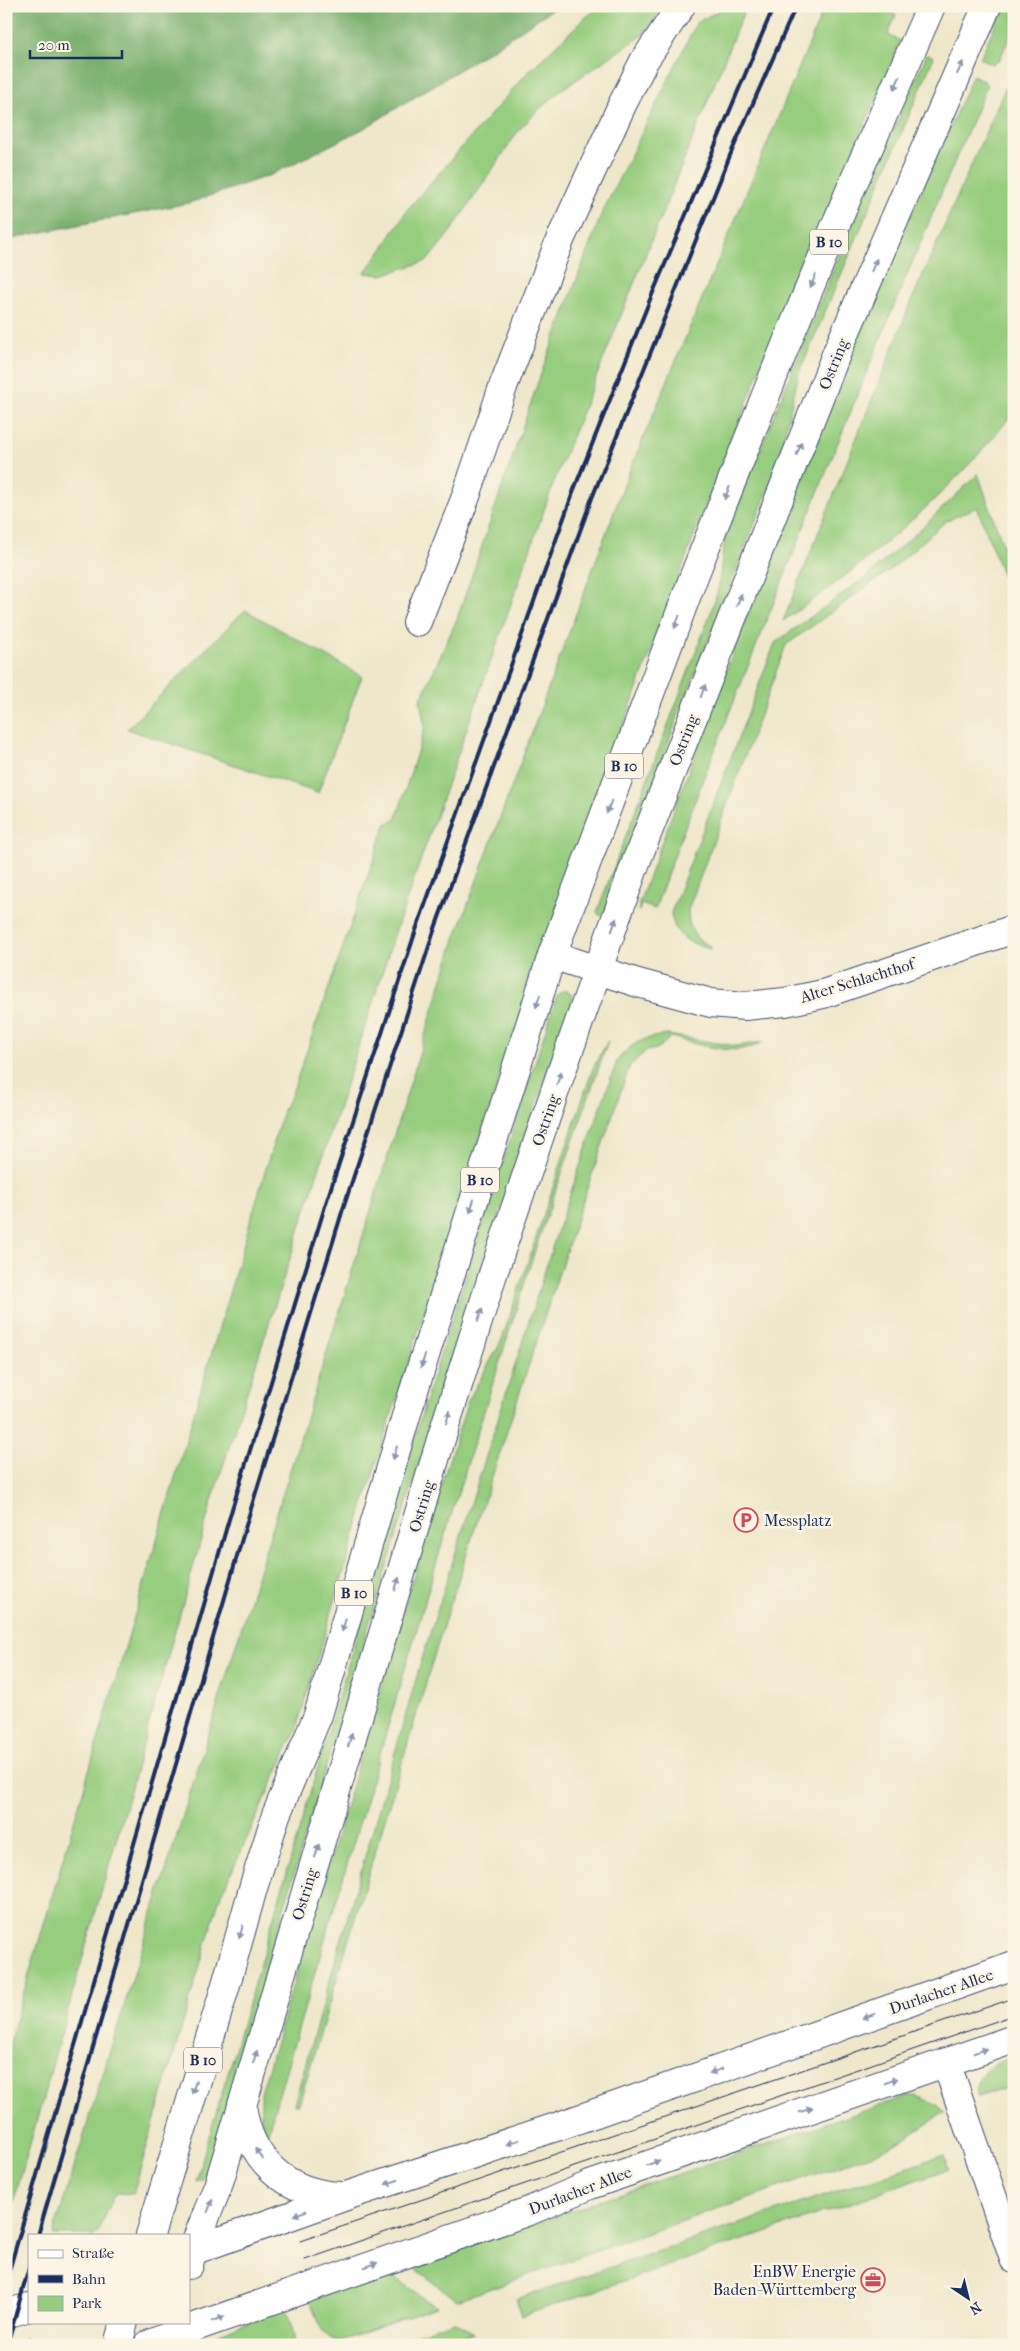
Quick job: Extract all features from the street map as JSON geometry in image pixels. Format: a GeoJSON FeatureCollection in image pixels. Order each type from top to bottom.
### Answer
{"type":"FeatureCollection","features":[{"type":"Feature","properties":{"kind":"main road"},"geometry":{"type":"LineString","coordinates":[[417,622],[466,499],[504,384],[560,240],[606,138],[640,70],[665,28],[681,6]]}},
{"type":"Feature","properties":{"kind":"main road","name":"B 10"},"geometry":{"type":"LineString","coordinates":[[150,2234],[259,1867],[276,1815],[318,1715],[409,1406],[552,955],[694,576],[766,394],[852,186],[931,6]]}},
{"type":"Feature","properties":{"kind":"main road","name":"Ostring"},"geometry":{"type":"LineString","coordinates":[[190,2256],[218,2186],[465,1362],[558,1082],[658,805],[837,352],[987,6]]}},
{"type":"Feature","properties":{"kind":"main road","name":"Alter Schlachthof"},"geometry":{"type":"LineString","coordinates":[[552,955],[598,971],[711,1004],[757,1005],[785,1002],[823,994],[1014,928]]}},
{"type":"Feature","properties":{"kind":"main road","name":"Durlacher Allee"},"geometry":{"type":"LineString","coordinates":[[190,2256],[346,2196],[559,2126],[1014,1965]]}},
{"type":"Feature","properties":{"kind":"main road","name":"Durlacher Allee"},"geometry":{"type":"LineString","coordinates":[[167,2337],[529,2210],[590,2185],[1014,2039]]}},
{"type":"Feature","properties":{"kind":"main road"},"geometry":{"type":"LineString","coordinates":[[946,2062],[1014,2259]]}},
{"type":"Feature","properties":{"kind":"main road"},"geometry":{"type":"LineString","coordinates":[[242,2104],[244,2120],[256,2151],[280,2176],[311,2192],[346,2196]]}},
{"type":"Feature","properties":{"kind":"main road"},"geometry":{"type":"LineString","coordinates":[[6,2314],[28,2307]]}},
{"type":"Feature","properties":{"kind":"main road"},"geometry":{"type":"LineString","coordinates":[[118,2345],[123,2324]]}},
{"type":"Feature","properties":{"kind":"green space"},"geometry":{"type":"Polygon","coordinates":[[[6,6],[557,6],[496,47],[363,129],[271,175],[189,203],[23,236],[6,242],[6,6]]]}},
{"type":"Feature","properties":{"kind":"green space"},"geometry":{"type":"Polygon","coordinates":[[[601,6],[665,6],[643,35],[564,88],[539,109],[519,130],[451,231],[427,261],[382,275],[364,273],[383,248],[407,210],[527,73],[585,18],[601,6]]]}},
{"type":"Feature","properties":{"kind":"green space"},"geometry":{"type":"Polygon","coordinates":[[[728,6],[746,6],[555,479],[397,927],[213,1497],[6,2229],[6,2053],[284,1107],[291,1096],[386,824],[396,820],[425,727],[420,701],[457,619],[538,382],[602,213],[697,22],[728,6]]]}},
{"type":"Feature","properties":{"kind":"green space"},"geometry":{"type":"Polygon","coordinates":[[[822,6],[887,6],[886,10],[896,15],[888,35],[901,41],[787,303],[707,501],[612,756],[501,1072],[385,1435],[296,1730],[219,1900],[133,2194],[115,2193],[99,2231],[95,2234],[53,2234],[455,939],[627,477],[820,18],[822,6]]]}},
{"type":"Feature","properties":{"kind":"green space"},"geometry":{"type":"Polygon","coordinates":[[[1004,6],[1014,6],[1014,27],[999,61],[992,64],[980,58],[1004,6]]]}},
{"type":"Feature","properties":{"kind":"green space"},"geometry":{"type":"Polygon","coordinates":[[[927,54],[934,57],[799,373],[775,473],[683,703],[604,913],[600,916],[597,912],[711,612],[718,590],[725,536],[850,229],[927,54]]]}},
{"type":"Feature","properties":{"kind":"green space"},"geometry":{"type":"Polygon","coordinates":[[[1014,68],[1014,412],[963,471],[935,499],[877,551],[783,621],[914,295],[1014,68]]]}},
{"type":"Feature","properties":{"kind":"green space"},"geometry":{"type":"Polygon","coordinates":[[[973,75],[984,81],[987,86],[827,469],[714,753],[655,909],[641,904],[639,911],[639,903],[743,626],[881,282],[973,75]]]}},
{"type":"Feature","properties":{"kind":"green space"},"geometry":{"type":"Polygon","coordinates":[[[978,474],[1014,576],[1014,606],[977,507],[946,521],[894,567],[786,645],[688,910],[689,922],[696,937],[711,947],[710,949],[695,944],[684,938],[675,928],[671,913],[775,643],[866,577],[925,525],[978,474]]]}},
{"type":"Feature","properties":{"kind":"green space"},"geometry":{"type":"Polygon","coordinates":[[[245,610],[362,676],[318,793],[127,729],[245,610]]]}},
{"type":"Feature","properties":{"kind":"green space"},"geometry":{"type":"Polygon","coordinates":[[[564,990],[571,994],[573,1000],[478,1279],[389,1560],[303,1843],[205,2178],[196,2181],[428,1393],[557,995],[564,990]]]}},
{"type":"Feature","properties":{"kind":"green space"},"geometry":{"type":"Polygon","coordinates":[[[668,1035],[736,1046],[763,1042],[752,1047],[730,1050],[671,1037],[657,1049],[646,1051],[630,1065],[581,1206],[445,1620],[299,2104],[294,2104],[421,1662],[560,1223],[617,1061],[634,1045],[652,1037],[668,1035]]]}},
{"type":"Feature","properties":{"kind":"green space"},"geometry":{"type":"Polygon","coordinates":[[[608,1041],[537,1244],[442,1544],[266,2138],[261,2118],[261,2093],[434,1507],[468,1401],[501,1342],[593,1068],[608,1041]]]}},
{"type":"Feature","properties":{"kind":"green space"},"geometry":{"type":"Polygon","coordinates":[[[1014,2056],[1014,2086],[977,2097],[977,2088],[982,2075],[993,2065],[1014,2056]]]}},
{"type":"Feature","properties":{"kind":"green space"},"geometry":{"type":"Polygon","coordinates":[[[916,2096],[936,2104],[945,2112],[906,2138],[879,2152],[457,2300],[411,2265],[902,2098],[916,2096]]]}},
{"type":"Feature","properties":{"kind":"green space"},"geometry":{"type":"Polygon","coordinates":[[[944,2155],[949,2169],[522,2316],[516,2299],[944,2155]]]}},
{"type":"Feature","properties":{"kind":"green space"},"geometry":{"type":"Polygon","coordinates":[[[388,2273],[436,2307],[338,2342],[326,2335],[319,2325],[310,2299],[388,2273]]]}},
{"type":"Feature","properties":{"kind":"green space"},"geometry":{"type":"Polygon","coordinates":[[[286,2308],[294,2335],[294,2345],[204,2345],[222,2332],[286,2308]]]}},
{"type":"Feature","properties":{"kind":"green space"},"geometry":{"type":"Polygon","coordinates":[[[454,2321],[474,2333],[440,2345],[385,2345],[454,2321]]]}},
{"type":"Feature","properties":{"kind":"tram line"},"geometry":{"type":"LineString","coordinates":[[300,2241],[1014,1998]]}},
{"type":"Feature","properties":{"kind":"tram line"},"geometry":{"type":"LineString","coordinates":[[305,2260],[1014,2015]]}},
{"type":"Feature","properties":{"kind":"tram line"},"geometry":{"type":"LineString","coordinates":[[7,2345],[30,2337]]}},
{"type":"Feature","properties":{"kind":"railway"},"geometry":{"type":"LineString","coordinates":[[6,2281],[232,1509],[326,1203],[416,930],[575,487],[649,302],[774,6]]}},
{"type":"Feature","properties":{"kind":"railway"},"geometry":{"type":"LineString","coordinates":[[38,2234],[249,1515],[343,1209],[434,931],[592,498],[731,153],[796,6]]}},
{"type":"Feature","properties":{"kind":"railway"},"geometry":{"type":"LineString","coordinates":[[7,2345],[28,2272]]}},
{"type":"Feature","properties":{"kind":"place","name":"Messplatz"},"geometry":{"type":"Point","coordinates":[746,1520]}},
{"type":"Feature","properties":{"kind":"place","name":"EnBW Energie Baden-Württemberg"},"geometry":{"type":"Point","coordinates":[873,2280]}}]}
